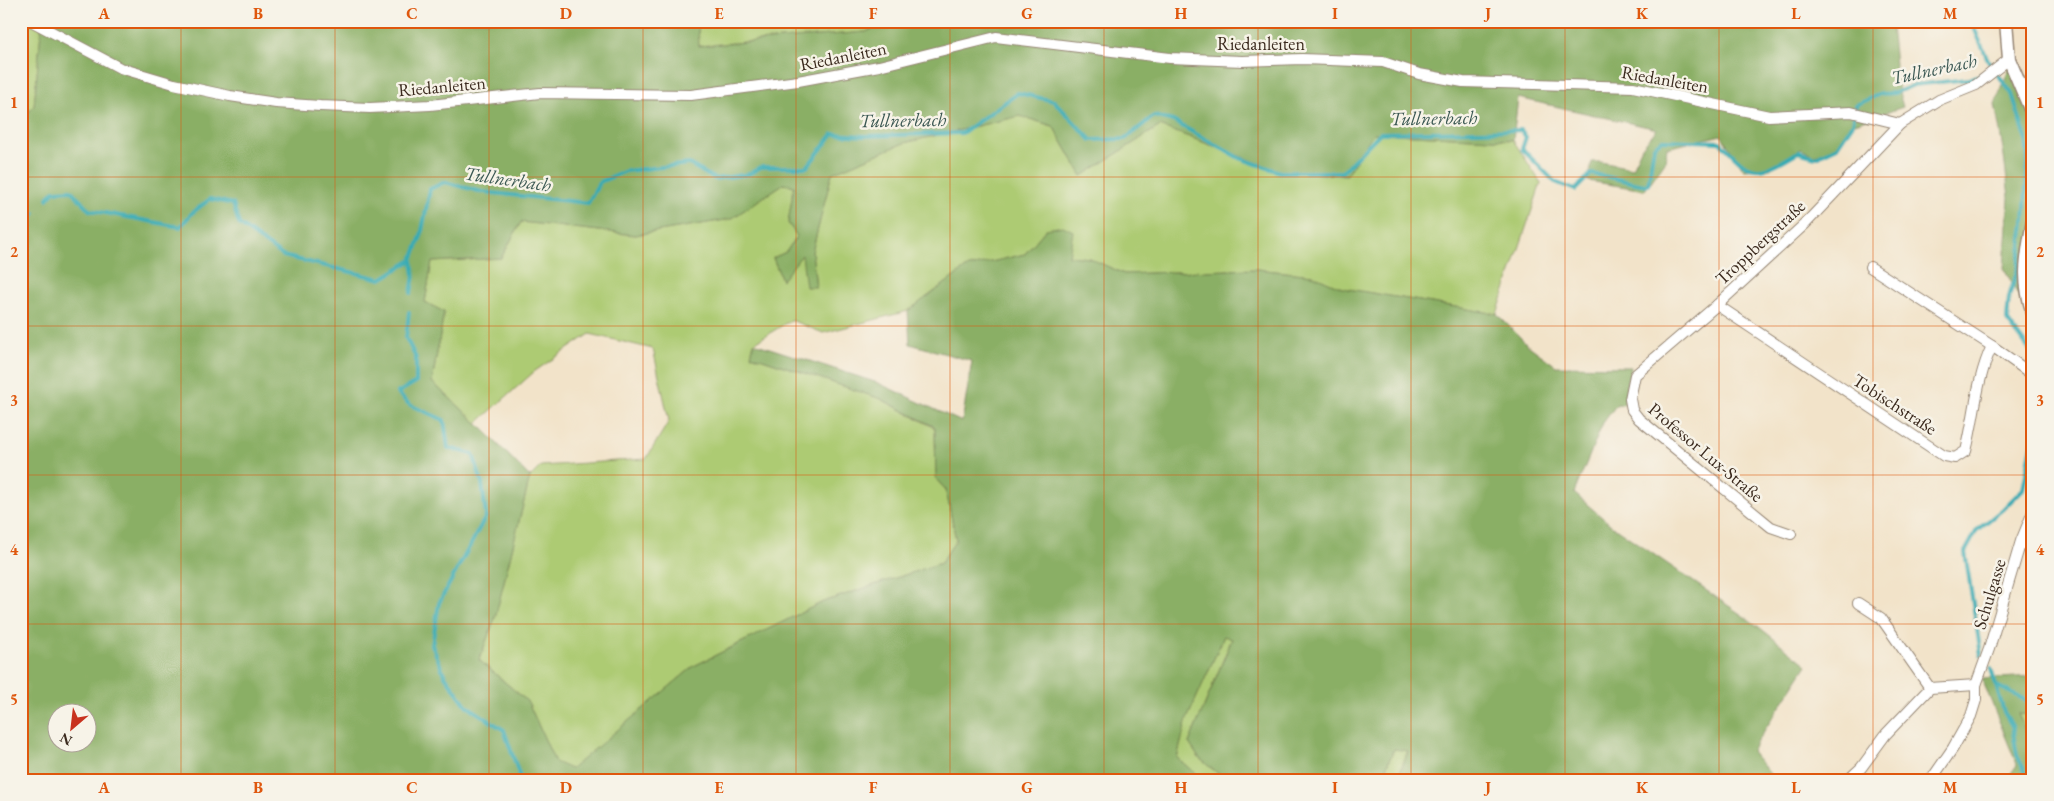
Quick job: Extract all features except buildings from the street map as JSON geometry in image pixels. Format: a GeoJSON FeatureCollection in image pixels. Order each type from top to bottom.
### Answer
{"type":"FeatureCollection","features":[{"type":"Feature","properties":{"kind":"street","name":"Riedanleiten"},"geometry":{"type":"LineString","coordinates":[[31,21],[120,68],[230,96],[276,103],[320,106],[370,108],[430,105],[540,93],[691,95],[798,81],[879,66],[996,37],[1170,58],[1242,61],[1302,59],[1382,62],[1419,74],[1463,82],[1633,87],[1769,116],[1856,113],[1900,124]]}},
{"type":"Feature","properties":{"kind":"street"},"geometry":{"type":"LineString","coordinates":[[2006,21],[2005,62],[2033,116]]}},
{"type":"Feature","properties":{"kind":"street"},"geometry":{"type":"LineString","coordinates":[[1900,124],[1939,100],[1976,85],[2005,62]]}},
{"type":"Feature","properties":{"kind":"street","name":"Troppbergstraße"},"geometry":{"type":"LineString","coordinates":[[1635,375],[1717,305],[1804,224],[1900,124]]}},
{"type":"Feature","properties":{"kind":"street"},"geometry":{"type":"LineString","coordinates":[[2033,221],[2025,263],[2027,295],[2033,313]]}},
{"type":"Feature","properties":{"kind":"street"},"geometry":{"type":"LineString","coordinates":[[1870,267],[1992,346],[2033,375]]}},
{"type":"Feature","properties":{"kind":"street","name":"Tobischstraße"},"geometry":{"type":"LineString","coordinates":[[1717,305],[1944,456],[1955,458],[1966,451],[1977,389],[1992,346]]}},
{"type":"Feature","properties":{"kind":"street","name":"Professor Lux-Straße"},"geometry":{"type":"LineString","coordinates":[[1635,375],[1630,399],[1632,410],[1638,419],[1770,527],[1791,534]]}},
{"type":"Feature","properties":{"kind":"street","name":"Schulgasse"},"geometry":{"type":"LineString","coordinates":[[1931,780],[1953,748],[1970,716],[1976,700],[1976,686],[2021,541],[2033,512]]}},
{"type":"Feature","properties":{"kind":"street"},"geometry":{"type":"LineString","coordinates":[[1858,603],[1882,618],[1930,688]]}},
{"type":"Feature","properties":{"kind":"street"},"geometry":{"type":"LineString","coordinates":[[1848,780],[1861,768],[1886,734],[1930,688],[1976,686]]}},
{"type":"Feature","properties":{"kind":"green space"},"geometry":{"type":"Polygon","coordinates":[[[21,21],[42,21],[34,106],[21,121],[21,21]]]}},
{"type":"Feature","properties":{"kind":"green space"},"geometry":{"type":"Polygon","coordinates":[[[42,21],[698,21],[699,46],[866,32],[887,21],[1805,21],[1806,25],[1820,21],[1890,21],[1896,75],[1903,107],[1852,124],[1837,148],[1815,155],[1800,149],[1770,169],[1744,170],[1721,135],[1667,148],[1665,162],[1645,190],[1588,181],[1592,162],[1632,168],[1642,147],[1657,129],[1518,98],[1513,140],[1373,133],[1347,175],[1282,172],[1160,126],[1082,176],[1053,126],[1020,116],[904,143],[832,173],[812,252],[816,287],[806,287],[802,255],[782,280],[773,258],[786,252],[797,236],[788,223],[794,186],[783,184],[731,219],[635,235],[521,222],[501,258],[432,262],[425,302],[444,312],[432,382],[477,423],[530,477],[495,618],[479,660],[528,702],[555,762],[571,769],[694,666],[823,602],[941,563],[956,540],[946,490],[936,479],[935,427],[881,399],[751,355],[754,343],[878,383],[962,422],[972,361],[910,344],[908,311],[966,268],[1025,254],[1046,229],[1063,226],[1073,231],[1069,256],[1089,258],[1124,274],[1256,269],[1313,275],[1342,288],[1497,314],[1529,346],[1556,366],[1631,367],[1624,405],[1617,404],[1603,423],[1574,493],[1611,525],[1755,624],[1807,665],[1751,751],[1775,780],[1397,780],[1408,751],[1394,749],[1381,780],[1226,780],[1199,758],[1189,743],[1232,639],[1224,636],[1187,719],[1177,758],[1203,780],[21,780],[21,121],[34,106],[42,21]]]}},
{"type":"Feature","properties":{"kind":"green space"},"geometry":{"type":"Polygon","coordinates":[[[698,21],[887,21],[866,32],[698,46],[698,21]]]}},
{"type":"Feature","properties":{"kind":"green space"},"geometry":{"type":"Polygon","coordinates":[[[2014,57],[2033,101],[2033,290],[2018,295],[2004,268],[2009,197],[1995,104],[2014,57]]]}},
{"type":"Feature","properties":{"kind":"green space"},"geometry":{"type":"Polygon","coordinates":[[[1020,116],[1053,126],[1082,176],[1160,126],[1282,172],[1373,133],[1513,140],[1541,183],[1497,314],[1342,288],[1313,275],[1256,269],[1124,274],[1089,258],[1069,256],[1046,229],[1025,254],[966,268],[908,311],[823,333],[791,320],[754,343],[751,355],[881,399],[935,428],[936,479],[946,490],[956,540],[941,563],[823,602],[694,666],[571,770],[555,763],[528,702],[479,660],[495,618],[530,477],[541,466],[646,459],[669,421],[653,349],[590,334],[535,371],[477,423],[432,382],[444,312],[425,302],[432,262],[501,258],[521,222],[635,235],[731,219],[783,184],[794,186],[788,223],[797,236],[786,252],[773,258],[782,280],[802,254],[816,287],[812,252],[832,173],[904,143],[1020,116]]]}},
{"type":"Feature","properties":{"kind":"green space"},"geometry":{"type":"Polygon","coordinates":[[[1224,636],[1232,638],[1189,743],[1199,758],[1226,780],[1203,780],[1177,758],[1187,719],[1224,636]]]}},
{"type":"Feature","properties":{"kind":"green space"},"geometry":{"type":"Polygon","coordinates":[[[2033,676],[2033,715],[2018,714],[2033,748],[2033,780],[2006,780],[2017,765],[1982,679],[2033,676]]]}},
{"type":"Feature","properties":{"kind":"green space"},"geometry":{"type":"Polygon","coordinates":[[[2018,714],[2033,715],[2033,748],[2018,714]]]}},
{"type":"Feature","properties":{"kind":"green space"},"geometry":{"type":"Polygon","coordinates":[[[1394,749],[1408,750],[1397,780],[1381,780],[1394,749]]]}},
{"type":"Feature","properties":{"kind":"waterway"},"geometry":{"type":"LineString","coordinates":[[1971,21],[1988,60],[2012,94],[2026,138],[2028,159],[2024,223],[2018,268],[2009,297],[2007,320],[2033,355]]}},
{"type":"Feature","properties":{"kind":"waterway","name":"Tullnerbach"},"geometry":{"type":"LineString","coordinates":[[47,199],[54,191],[71,190],[89,210],[180,227],[192,213],[210,199],[233,204],[239,224],[283,256],[381,279],[412,260],[421,236],[430,189],[445,182],[482,192],[588,203],[600,182],[626,171],[689,164],[715,179],[749,174],[761,167],[807,167],[833,134],[864,136],[962,133],[1018,93],[1054,101],[1091,140],[1125,139],[1154,116],[1173,121],[1239,158],[1280,172],[1342,172],[1380,133],[1521,130],[1526,137],[1522,149],[1555,182],[1575,190],[1591,174],[1648,185],[1654,146],[1662,140],[1720,142],[1739,161],[1753,169],[1773,166],[1798,152],[1816,157],[1837,147],[1853,123],[1856,105],[1880,94],[1895,93],[1914,85],[1968,79],[1984,74]]}},
{"type":"Feature","properties":{"kind":"waterway","name":"Tullnerbach"},"geometry":{"type":"LineString","coordinates":[[21,222],[26,223],[35,213]]}},
{"type":"Feature","properties":{"kind":"waterway"},"geometry":{"type":"LineString","coordinates":[[411,293],[414,275],[412,260]]}},
{"type":"Feature","properties":{"kind":"waterway"},"geometry":{"type":"LineString","coordinates":[[409,312],[406,338],[416,358],[416,382],[397,393],[410,405],[444,420],[448,448],[473,454],[482,483],[486,516],[439,603],[432,645],[445,676],[467,706],[504,730],[521,780]]}},
{"type":"Feature","properties":{"kind":"waterway"},"geometry":{"type":"LineString","coordinates":[[1981,655],[1965,552],[1977,530],[2003,509],[2023,489],[2033,440]]}},
{"type":"Feature","properties":{"kind":"waterway"},"geometry":{"type":"LineString","coordinates":[[1991,669],[2004,712],[2012,726],[2017,755],[2029,780]]}},
{"type":"Feature","properties":{"kind":"waterway"},"geometry":{"type":"LineString","coordinates":[[1997,686],[2023,699],[2033,707]]}}]}
